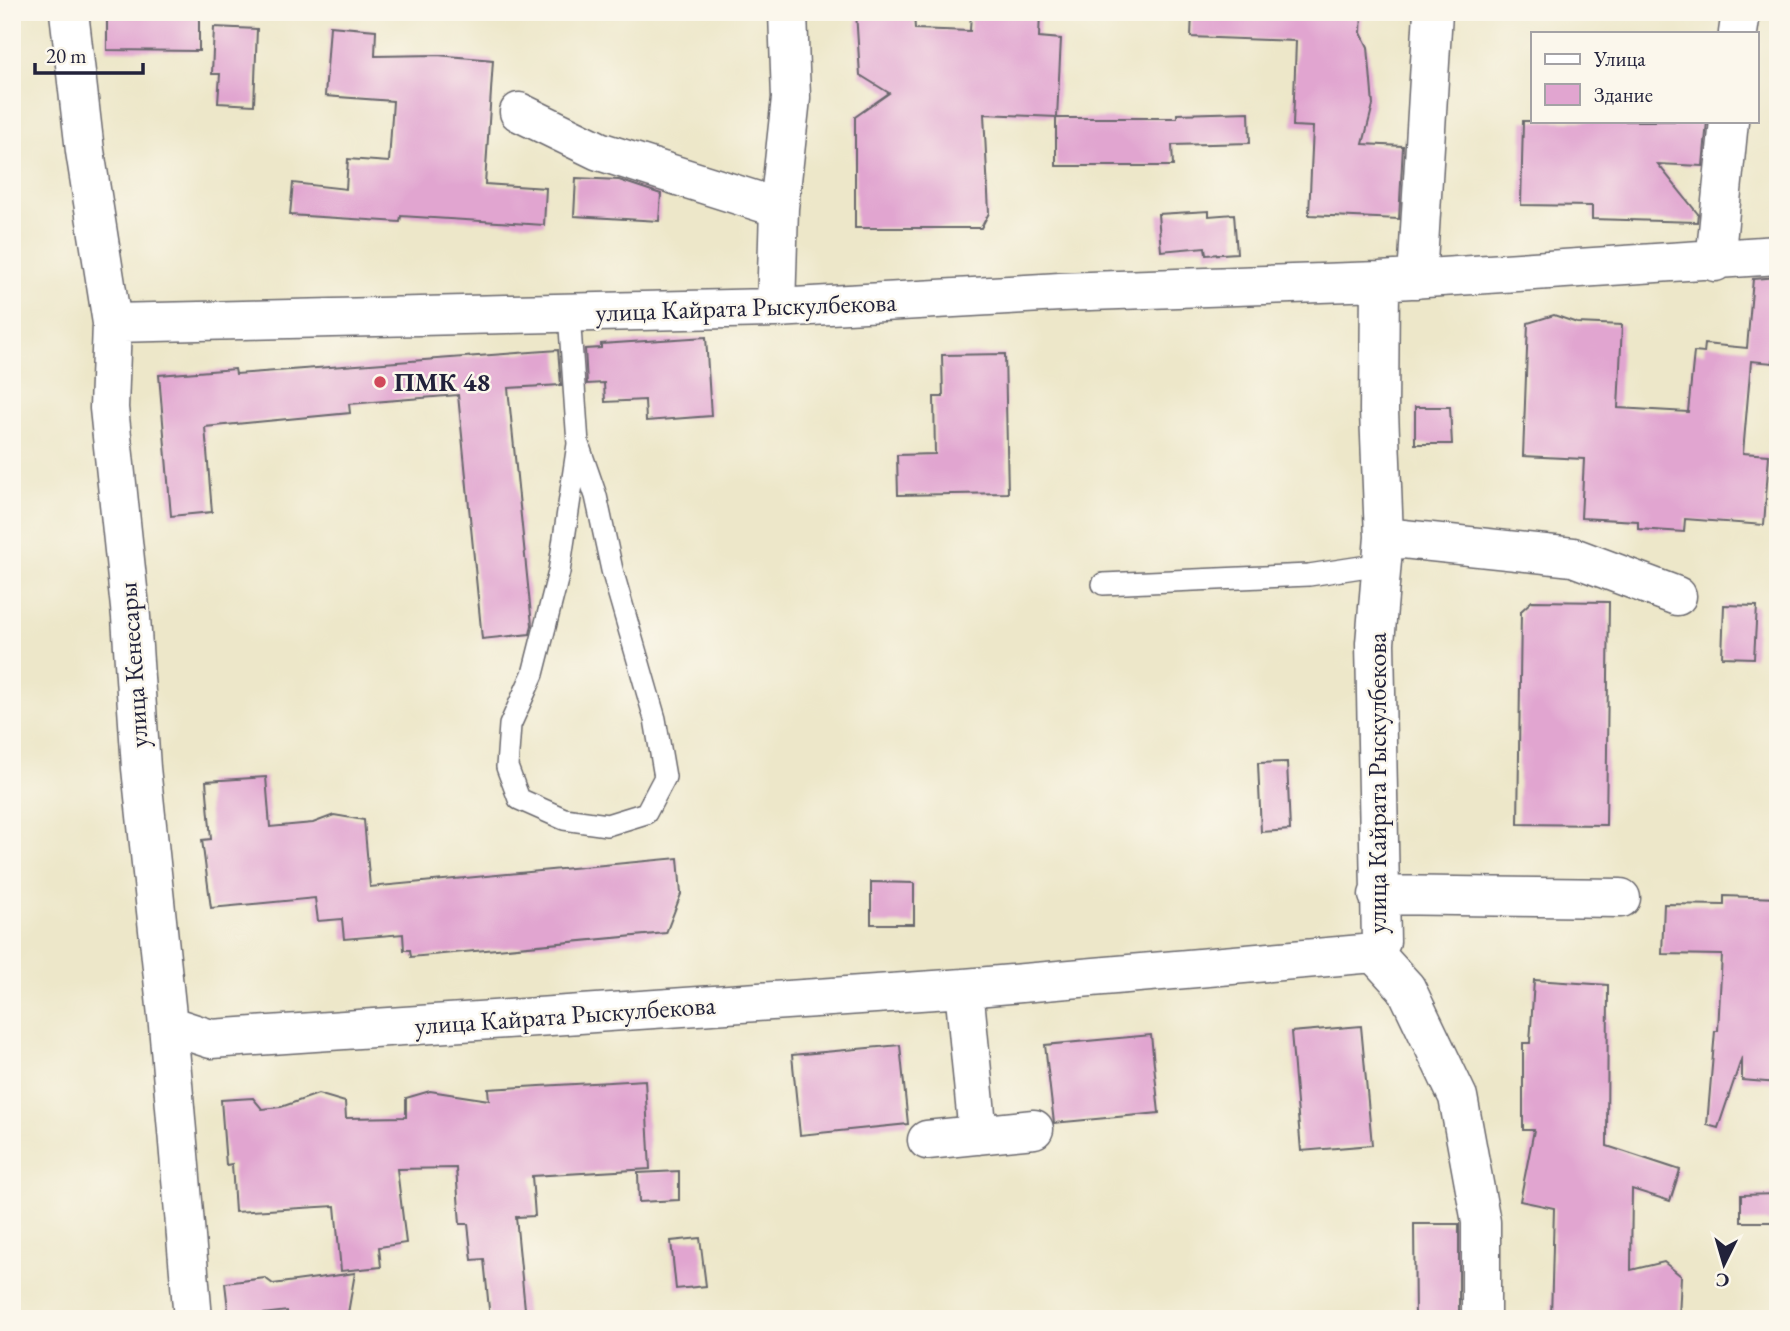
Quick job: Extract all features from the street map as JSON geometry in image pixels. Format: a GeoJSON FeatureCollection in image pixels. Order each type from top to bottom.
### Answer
{"type":"FeatureCollection","features":[{"type":"Feature","properties":{"kind":"street","name":"улица Кенесары"},"geometry":{"type":"LineString","coordinates":[[69,12],[85,151],[112,323],[109,408],[193,1319]]}},
{"type":"Feature","properties":{"kind":"street"},"geometry":{"type":"LineString","coordinates":[[776,308],[779,208],[791,98],[788,12]]}},
{"type":"Feature","properties":{"kind":"street","name":"улица Кайрата Рыскулбекова"},"geometry":{"type":"LineString","coordinates":[[168,1025],[211,1039],[964,988],[1374,953],[1381,942],[1375,643],[1383,550],[1379,411],[1433,12]]}},
{"type":"Feature","properties":{"kind":"street"},"geometry":{"type":"LineString","coordinates":[[1738,32],[1741,12]]}},
{"type":"Feature","properties":{"kind":"street"},"geometry":{"type":"LineString","coordinates":[[519,112],[599,151],[779,208]]}},
{"type":"Feature","properties":{"kind":"street"},"geometry":{"type":"LineString","coordinates":[[1715,262],[1729,122]]}},
{"type":"Feature","properties":{"kind":"street","name":"улица Кайрата Рыскулбекова"},"geometry":{"type":"LineString","coordinates":[[112,323],[776,308],[1060,292],[1398,280],[1715,262],[1778,255]]}},
{"type":"Feature","properties":{"kind":"street"},"geometry":{"type":"LineString","coordinates":[[1383,550],[1573,557],[1677,596]]}},
{"type":"Feature","properties":{"kind":"street"},"geometry":{"type":"LineString","coordinates":[[1378,895],[1621,898]]}},
{"type":"Feature","properties":{"kind":"street"},"geometry":{"type":"LineString","coordinates":[[1374,953],[1406,988],[1458,1097],[1481,1222],[1481,1319]]}},
{"type":"Feature","properties":{"kind":"street"},"geometry":{"type":"LineString","coordinates":[[964,988],[978,1135]]}},
{"type":"Feature","properties":{"kind":"street"},"geometry":{"type":"LineString","coordinates":[[927,1140],[1034,1129]]}},
{"type":"Feature","properties":{"kind":"lane"},"geometry":{"type":"LineString","coordinates":[[569,313],[578,444],[559,572],[533,674],[510,725],[507,767],[520,800],[564,819],[607,825],[646,813],[665,777],[655,719],[636,644],[612,570],[596,496],[578,444]]}},
{"type":"Feature","properties":{"kind":"lane"},"geometry":{"type":"LineString","coordinates":[[1103,584],[1309,575],[1383,550]]}},
{"type":"Feature","properties":{"kind":"building"},"geometry":{"type":"Polygon","coordinates":[[[107,12],[199,12],[199,51],[107,50],[107,12]]]}},
{"type":"Feature","properties":{"kind":"building"},"geometry":{"type":"Polygon","coordinates":[[[856,12],[914,12],[915,29],[970,31],[971,12],[1040,12],[1039,37],[1061,39],[1057,117],[984,114],[989,213],[981,228],[855,228],[855,117],[889,93],[860,75],[856,12]]]}},
{"type":"Feature","properties":{"kind":"building"},"geometry":{"type":"Polygon","coordinates":[[[1192,12],[1362,12],[1361,33],[1368,47],[1373,105],[1363,144],[1403,146],[1399,219],[1309,215],[1313,127],[1293,126],[1296,41],[1191,37],[1192,12]]]}},
{"type":"Feature","properties":{"kind":"building"},"geometry":{"type":"Polygon","coordinates":[[[330,26],[376,30],[375,56],[437,55],[493,60],[485,184],[546,188],[544,225],[401,216],[400,222],[290,215],[293,183],[346,189],[348,159],[389,162],[393,101],[325,96],[330,26]]]}},
{"type":"Feature","properties":{"kind":"building"},"geometry":{"type":"Polygon","coordinates":[[[214,27],[257,29],[254,105],[218,103],[220,74],[212,74],[214,27]]]}},
{"type":"Feature","properties":{"kind":"building"},"geometry":{"type":"Polygon","coordinates":[[[1249,112],[1250,143],[1172,145],[1173,166],[1056,166],[1056,118],[1177,118],[1177,114],[1249,112]]]}},
{"type":"Feature","properties":{"kind":"building"},"geometry":{"type":"Polygon","coordinates":[[[1523,121],[1707,122],[1703,166],[1658,164],[1698,214],[1697,222],[1592,219],[1592,206],[1521,205],[1523,121]]]}},
{"type":"Feature","properties":{"kind":"building"},"geometry":{"type":"Polygon","coordinates":[[[576,178],[619,180],[661,194],[659,221],[574,216],[576,178]]]}},
{"type":"Feature","properties":{"kind":"building"},"geometry":{"type":"Polygon","coordinates":[[[1209,211],[1209,216],[1234,214],[1237,253],[1206,255],[1205,247],[1161,251],[1158,214],[1209,211]]]}},
{"type":"Feature","properties":{"kind":"building"},"geometry":{"type":"Polygon","coordinates":[[[1778,277],[1773,363],[1751,361],[1743,453],[1769,455],[1764,525],[1685,519],[1684,532],[1638,529],[1638,521],[1581,518],[1584,459],[1523,456],[1528,323],[1554,315],[1577,323],[1622,325],[1618,408],[1688,412],[1694,352],[1704,353],[1705,344],[1747,348],[1753,279],[1778,277]]]}},
{"type":"Feature","properties":{"kind":"building"},"geometry":{"type":"Polygon","coordinates":[[[706,337],[711,416],[646,421],[645,400],[605,402],[604,383],[587,384],[585,349],[601,348],[601,344],[706,337]]]}},
{"type":"Feature","properties":{"kind":"building"},"geometry":{"type":"Polygon","coordinates":[[[558,350],[561,385],[508,388],[532,625],[530,634],[482,639],[458,395],[349,404],[350,413],[205,427],[212,512],[171,516],[159,375],[235,369],[236,374],[558,350]]]}},
{"type":"Feature","properties":{"kind":"building"},"geometry":{"type":"Polygon","coordinates":[[[1005,354],[1008,493],[898,495],[897,455],[935,454],[934,397],[943,397],[942,355],[1005,354]]]}},
{"type":"Feature","properties":{"kind":"building"},"geometry":{"type":"Polygon","coordinates":[[[1415,407],[1450,407],[1452,444],[1415,444],[1415,407]]]}},
{"type":"Feature","properties":{"kind":"building"},"geometry":{"type":"Polygon","coordinates":[[[1532,601],[1609,602],[1606,825],[1518,824],[1521,611],[1532,601]]]}},
{"type":"Feature","properties":{"kind":"building"},"geometry":{"type":"Polygon","coordinates":[[[1724,605],[1757,606],[1754,658],[1722,657],[1724,605]]]}},
{"type":"Feature","properties":{"kind":"building"},"geometry":{"type":"Polygon","coordinates":[[[1287,762],[1290,830],[1261,832],[1258,763],[1287,762]]]}},
{"type":"Feature","properties":{"kind":"building"},"geometry":{"type":"Polygon","coordinates":[[[266,777],[270,827],[313,823],[334,815],[364,820],[370,887],[678,858],[681,894],[666,933],[411,957],[410,950],[404,950],[403,934],[344,939],[342,919],[318,921],[315,898],[211,908],[202,840],[211,839],[206,781],[266,777]]]}},
{"type":"Feature","properties":{"kind":"building"},"geometry":{"type":"Polygon","coordinates":[[[871,882],[914,883],[914,924],[871,924],[871,882]]]}},
{"type":"Feature","properties":{"kind":"building"},"geometry":{"type":"Polygon","coordinates":[[[1724,896],[1778,898],[1778,1083],[1742,1080],[1742,1057],[1718,1128],[1707,1125],[1715,1031],[1718,1031],[1722,955],[1662,954],[1664,904],[1724,905],[1724,896]]]}},
{"type":"Feature","properties":{"kind":"building"},"geometry":{"type":"Polygon","coordinates":[[[1534,980],[1608,985],[1607,1146],[1680,1170],[1670,1201],[1632,1189],[1631,1270],[1664,1262],[1681,1276],[1679,1318],[1622,1315],[1622,1319],[1551,1319],[1554,1208],[1520,1201],[1534,1130],[1523,1130],[1523,1043],[1530,1043],[1534,980]]]}},
{"type":"Feature","properties":{"kind":"building"},"geometry":{"type":"Polygon","coordinates":[[[1361,1026],[1372,1145],[1301,1151],[1291,1032],[1361,1026]]]}},
{"type":"Feature","properties":{"kind":"building"},"geometry":{"type":"Polygon","coordinates":[[[1151,1035],[1159,1113],[1054,1123],[1045,1045],[1151,1035]]]}},
{"type":"Feature","properties":{"kind":"building"},"geometry":{"type":"Polygon","coordinates":[[[900,1045],[908,1124],[800,1135],[792,1055],[900,1045]]]}},
{"type":"Feature","properties":{"kind":"building"},"geometry":{"type":"Polygon","coordinates":[[[645,1080],[650,1169],[532,1176],[535,1216],[516,1217],[526,1319],[490,1319],[484,1259],[472,1260],[468,1224],[460,1224],[456,1168],[397,1169],[406,1243],[379,1247],[381,1267],[341,1271],[335,1206],[235,1212],[232,1164],[226,1165],[221,1100],[253,1098],[262,1109],[281,1107],[318,1094],[345,1102],[346,1118],[406,1117],[406,1098],[430,1091],[489,1100],[488,1089],[645,1080]]]}},
{"type":"Feature","properties":{"kind":"building"},"geometry":{"type":"Polygon","coordinates":[[[679,1171],[679,1200],[639,1202],[638,1173],[679,1171]]]}},
{"type":"Feature","properties":{"kind":"building"},"geometry":{"type":"Polygon","coordinates":[[[1777,1194],[1777,1222],[1741,1222],[1741,1195],[1777,1194]]]}},
{"type":"Feature","properties":{"kind":"building"},"geometry":{"type":"Polygon","coordinates":[[[1414,1224],[1459,1224],[1459,1319],[1415,1319],[1414,1224]]]}},
{"type":"Feature","properties":{"kind":"building"},"geometry":{"type":"Polygon","coordinates":[[[700,1238],[706,1286],[676,1289],[671,1241],[700,1238]]]}},
{"type":"Feature","properties":{"kind":"building"},"geometry":{"type":"Polygon","coordinates":[[[355,1273],[347,1319],[288,1319],[287,1311],[229,1318],[225,1283],[265,1278],[273,1284],[355,1273]]]}},
{"type":"Feature","properties":{"kind":"place","name":"ПМК 48"},"geometry":{"type":"Point","coordinates":[380,382]}}]}
